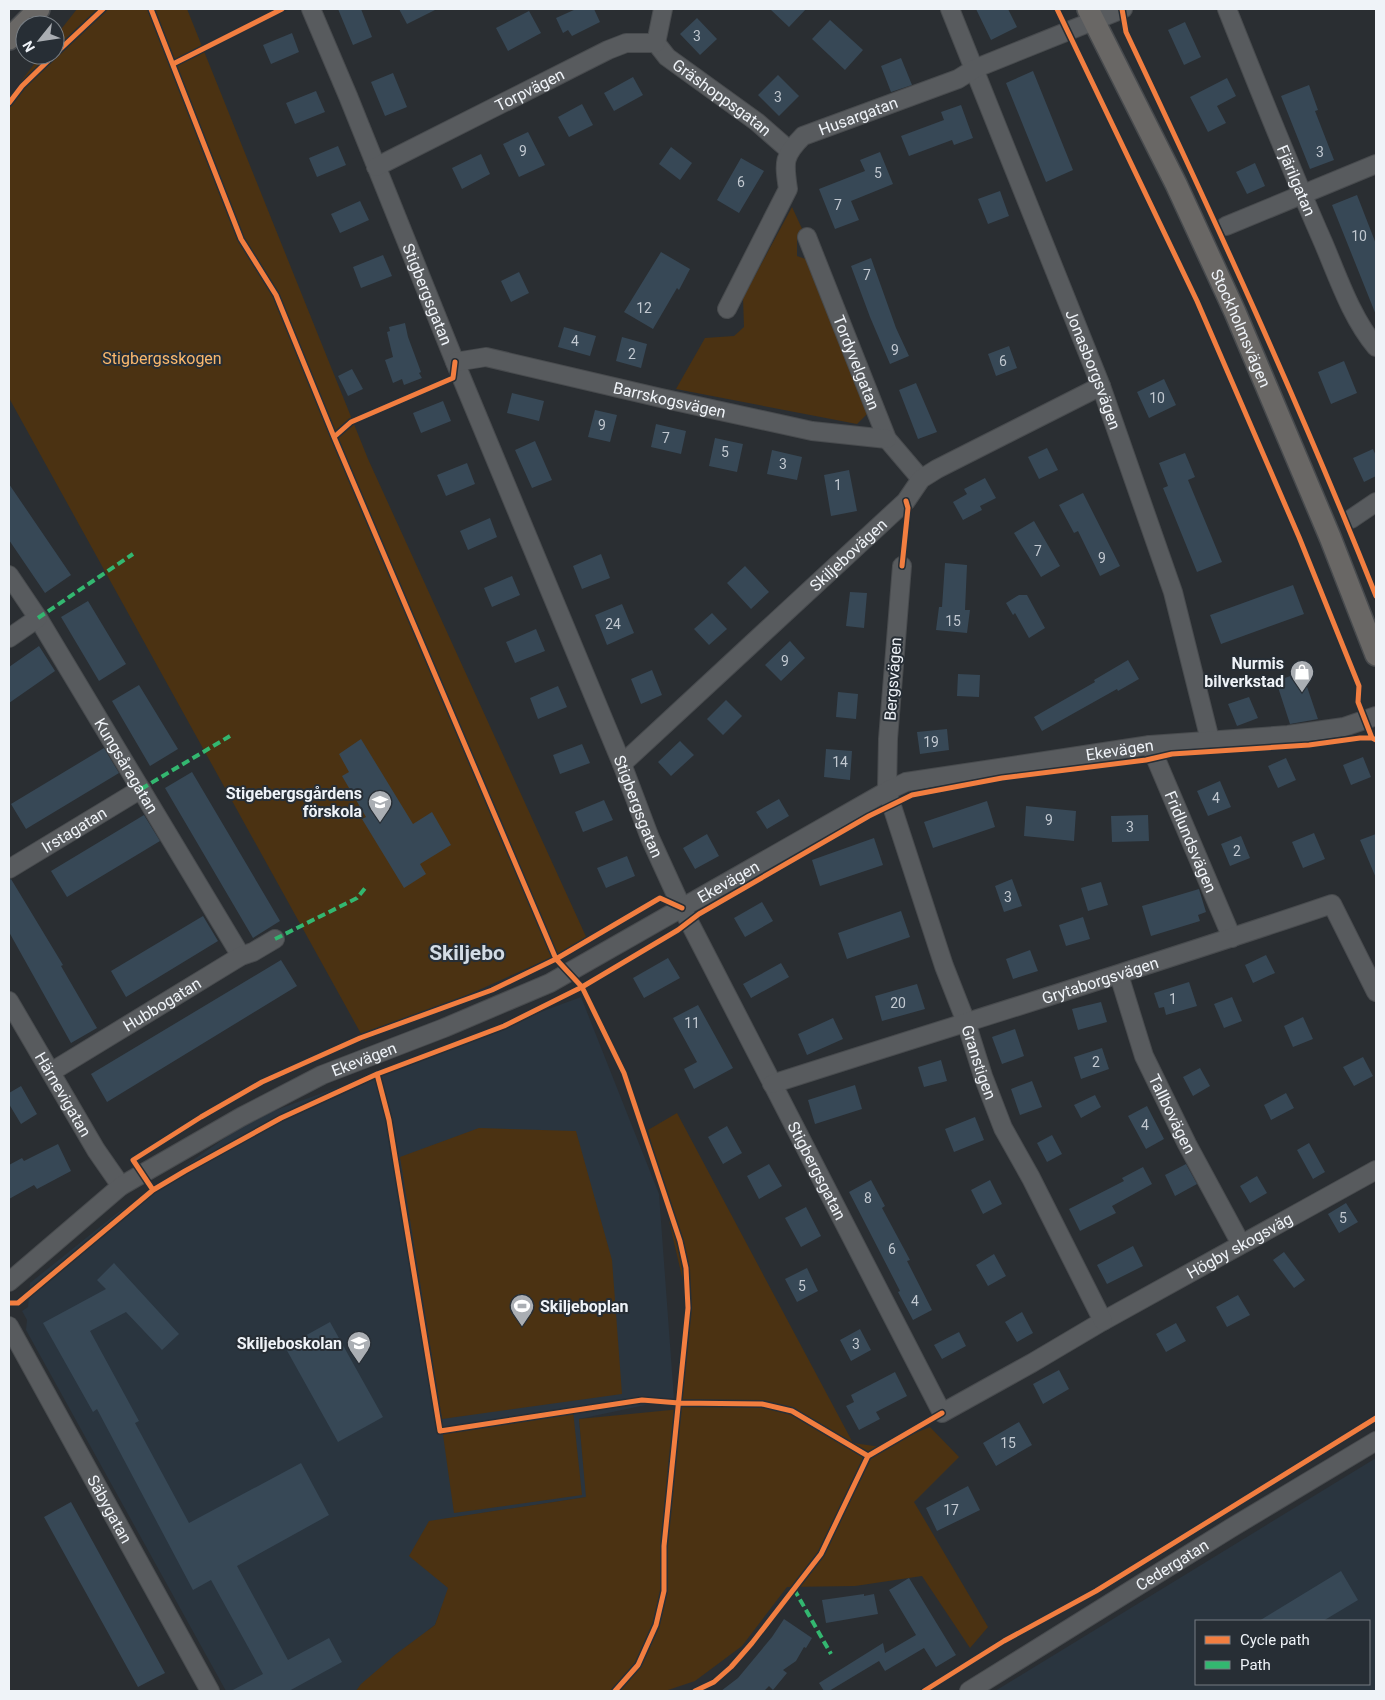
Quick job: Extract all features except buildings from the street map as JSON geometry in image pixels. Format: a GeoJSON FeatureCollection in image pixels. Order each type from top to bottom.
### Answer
{"type":"FeatureCollection","features":[{"type":"Feature","properties":{"kind":"main road"},"geometry":{"type":"LineString","coordinates":[[9,39],[39,9]]}},
{"type":"Feature","properties":{"kind":"main road","name":"Stockholmsvägen"},"geometry":{"type":"LineString","coordinates":[[1091,14],[1176,184],[1235,312],[1330,537],[1376,655]]}},
{"type":"Feature","properties":{"kind":"street","name":"Stigbergsgatan"},"geometry":{"type":"LineString","coordinates":[[311,9],[622,764],[650,838],[682,908],[942,1413],[1032,1363],[1102,1321]]}},
{"type":"Feature","properties":{"kind":"street"},"geometry":{"type":"LineString","coordinates":[[656,43],[663,9]]}},
{"type":"Feature","properties":{"kind":"street","name":"Jonasborgsvägen"},"geometry":{"type":"LineString","coordinates":[[950,9],[1101,386],[1173,592],[1210,740]]}},
{"type":"Feature","properties":{"kind":"street","name":"Husargatan"},"geometry":{"type":"LineString","coordinates":[[789,150],[803,136],[958,79],[974,69],[1091,14],[1123,9]]}},
{"type":"Feature","properties":{"kind":"street","name":"Fjärilgatan"},"geometry":{"type":"LineString","coordinates":[[1227,9],[1302,195],[1359,322],[1376,347]]}},
{"type":"Feature","properties":{"kind":"street","name":"Torpvägen"},"geometry":{"type":"LineString","coordinates":[[376,167],[608,50],[626,43],[656,43]]}},
{"type":"Feature","properties":{"kind":"street","name":"Gräshoppsgatan"},"geometry":{"type":"LineString","coordinates":[[656,43],[667,57],[757,122],[789,150]]}},
{"type":"Feature","properties":{"kind":"street"},"geometry":{"type":"LineString","coordinates":[[727,310],[788,189],[785,169],[789,150]]}},
{"type":"Feature","properties":{"kind":"street"},"geometry":{"type":"LineString","coordinates":[[1226,226],[1376,164]]}},
{"type":"Feature","properties":{"kind":"street","name":"Tordyvelgatan"},"geometry":{"type":"LineString","coordinates":[[807,237],[887,439],[921,479]]}},
{"type":"Feature","properties":{"kind":"street","name":"Barrskogsvägen"},"geometry":{"type":"LineString","coordinates":[[455,362],[486,357],[812,431],[887,439]]}},
{"type":"Feature","properties":{"kind":"street","name":"Skiljebovägen"},"geometry":{"type":"LineString","coordinates":[[622,764],[906,501],[921,479],[1023,424],[1101,386]]}},
{"type":"Feature","properties":{"kind":"street"},"geometry":{"type":"LineString","coordinates":[[1351,519],[1376,502]]}},
{"type":"Feature","properties":{"kind":"street","name":"Bergsvägen"},"geometry":{"type":"LineString","coordinates":[[887,791],[888,739],[902,566]]}},
{"type":"Feature","properties":{"kind":"street","name":"Kungsåragatan"},"geometry":{"type":"LineString","coordinates":[[9,575],[38,618],[241,956]]}},
{"type":"Feature","properties":{"kind":"street"},"geometry":{"type":"LineString","coordinates":[[9,638],[38,618]]}},
{"type":"Feature","properties":{"kind":"street","name":"Ekevägen"},"geometry":{"type":"LineString","coordinates":[[120,1186],[241,1116],[322,1076],[550,983],[887,791],[906,782],[1150,745],[1298,734],[1344,727],[1376,716]]}},
{"type":"Feature","properties":{"kind":"street","name":"Fridlundsvägen"},"geometry":{"type":"LineString","coordinates":[[1150,745],[1232,938]]}},
{"type":"Feature","properties":{"kind":"street","name":"Irstagatan"},"geometry":{"type":"LineString","coordinates":[[9,869],[141,789]]}},
{"type":"Feature","properties":{"kind":"street","name":"Granstigen"},"geometry":{"type":"LineString","coordinates":[[887,791],[944,966],[966,1022],[983,1076],[1003,1128],[1031,1178],[1102,1321]]}},
{"type":"Feature","properties":{"kind":"street","name":"Grytaborgsvägen"},"geometry":{"type":"LineString","coordinates":[[772,1084],[1119,975],[1332,904],[1376,992]]}},
{"type":"Feature","properties":{"kind":"street","name":"Hubbogatan"},"geometry":{"type":"LineString","coordinates":[[51,1072],[241,956],[253,952],[275,939]]}},
{"type":"Feature","properties":{"kind":"street","name":"Tallbovägen"},"geometry":{"type":"LineString","coordinates":[[1119,975],[1144,1056],[1187,1144],[1241,1244]]}},
{"type":"Feature","properties":{"kind":"street","name":"Härnevigatan"},"geometry":{"type":"LineString","coordinates":[[9,1002],[96,1150],[120,1186]]}},
{"type":"Feature","properties":{"kind":"street","name":"Högby skogsväg"},"geometry":{"type":"LineString","coordinates":[[1102,1321],[1376,1170]]}},
{"type":"Feature","properties":{"kind":"street"},"geometry":{"type":"LineString","coordinates":[[9,1282],[120,1186]]}},
{"type":"Feature","properties":{"kind":"street","name":"Säbygatan"},"geometry":{"type":"LineString","coordinates":[[9,1326],[210,1691]]}},
{"type":"Feature","properties":{"kind":"street","name":"Cedergatan"},"geometry":{"type":"LineString","coordinates":[[969,1691],[1231,1528],[1376,1441]]}},
{"type":"Feature","properties":{"kind":"shaded area","name":"Skiljeboskolan"},"geometry":{"type":"Polygon","coordinates":[[[581,997],[659,1194],[674,1399],[579,1419],[587,1497],[444,1519],[451,1591],[441,1608],[435,1625],[428,1630],[391,1691],[226,1691],[26,1330],[27,1320],[22,1311],[28,1307],[30,1283],[116,1214],[252,1119],[581,997]]]}},
{"type":"Feature","properties":{"kind":"shaded area"},"geometry":{"type":"Polygon","coordinates":[[[1376,1458],[1376,1691],[995,1691],[1376,1458]]]}},
{"type":"Feature","properties":{"kind":"green space","name":"Stigbergsskogen"},"geometry":{"type":"Polygon","coordinates":[[[77,9],[187,9],[368,459],[588,941],[365,1041],[9,398],[9,97],[33,65],[65,65],[65,24],[77,9]]]}},
{"type":"Feature","properties":{"kind":"green space"},"geometry":{"type":"Polygon","coordinates":[[[792,207],[804,233],[797,237],[797,256],[814,262],[869,412],[857,424],[676,389],[705,338],[734,336],[744,327],[743,298],[792,207]]]}},
{"type":"Feature","properties":{"kind":"green space"},"geometry":{"type":"Polygon","coordinates":[[[677,1113],[853,1443],[881,1447],[930,1427],[959,1457],[914,1502],[988,1627],[970,1648],[922,1576],[855,1586],[787,1587],[742,1646],[695,1681],[665,1691],[356,1691],[361,1684],[396,1654],[435,1625],[448,1588],[409,1556],[429,1521],[586,1497],[579,1419],[681,1409],[689,1307],[648,1130],[677,1113]]]}},
{"type":"Feature","properties":{"kind":"green space","name":"Skiljeboplan"},"geometry":{"type":"Polygon","coordinates":[[[479,1128],[576,1131],[612,1260],[622,1394],[442,1419],[400,1157],[479,1128]]]}},
{"type":"Feature","properties":{"kind":"green space"},"geometry":{"type":"Polygon","coordinates":[[[573,1411],[582,1495],[454,1513],[442,1428],[573,1411]]]}},
{"type":"Feature","properties":{"kind":"marked path"},"geometry":{"type":"LineString","coordinates":[[38,618],[133,554]]}},
{"type":"Feature","properties":{"kind":"marked path"},"geometry":{"type":"LineString","coordinates":[[141,789],[230,736]]}},
{"type":"Feature","properties":{"kind":"marked path"},"geometry":{"type":"LineString","coordinates":[[275,939],[357,898],[366,887]]}},
{"type":"Feature","properties":{"kind":"marked path"},"geometry":{"type":"LineString","coordinates":[[794,1589],[831,1654]]}},
{"type":"Feature","properties":{"kind":"cycle path"},"geometry":{"type":"LineString","coordinates":[[65,45],[103,9]]}},
{"type":"Feature","properties":{"kind":"cycle path"},"geometry":{"type":"LineString","coordinates":[[151,9],[241,239],[276,295],[334,437],[556,959],[582,987],[624,1073],[680,1241],[686,1268],[688,1308],[664,1546],[664,1591],[656,1625],[638,1665],[615,1691]]}},
{"type":"Feature","properties":{"kind":"cycle path"},"geometry":{"type":"LineString","coordinates":[[173,64],[282,9]]}},
{"type":"Feature","properties":{"kind":"cycle path"},"geometry":{"type":"LineString","coordinates":[[1057,9],[1197,301],[1299,537],[1359,686],[1358,702],[1372,738],[1376,740]]}},
{"type":"Feature","properties":{"kind":"cycle path"},"geometry":{"type":"LineString","coordinates":[[1122,9],[1126,32],[1256,312],[1376,596]]}},
{"type":"Feature","properties":{"kind":"cycle path"},"geometry":{"type":"LineString","coordinates":[[9,103],[22,86],[44,65]]}},
{"type":"Feature","properties":{"kind":"cycle path"},"geometry":{"type":"LineString","coordinates":[[334,437],[351,422],[453,378],[455,362]]}},
{"type":"Feature","properties":{"kind":"cycle path"},"geometry":{"type":"LineString","coordinates":[[902,566],[908,508],[906,501]]}},
{"type":"Feature","properties":{"kind":"cycle path"},"geometry":{"type":"LineString","coordinates":[[9,1303],[18,1303],[153,1190],[185,1171],[281,1118],[377,1074],[504,1026],[582,987],[678,930],[699,914],[869,816],[912,795],[1002,778],[1146,760],[1172,754],[1309,745],[1372,738]]}},
{"type":"Feature","properties":{"kind":"cycle path"},"geometry":{"type":"LineString","coordinates":[[153,1190],[133,1160],[201,1117],[262,1082],[360,1038],[492,990],[556,959],[660,898],[682,908]]}},
{"type":"Feature","properties":{"kind":"cycle path"},"geometry":{"type":"LineString","coordinates":[[377,1074],[389,1120],[440,1431],[642,1400],[679,1403],[762,1404],[792,1411],[868,1456]]}},
{"type":"Feature","properties":{"kind":"cycle path"},"geometry":{"type":"LineString","coordinates":[[695,1691],[714,1682],[731,1667],[821,1554],[868,1456],[942,1413]]}},
{"type":"Feature","properties":{"kind":"cycle path"},"geometry":{"type":"LineString","coordinates":[[924,1691],[1004,1641],[1096,1591],[1376,1418]]}},
{"type":"Feature","properties":{"kind":"place","name":"Nurmis bilverkstad"},"geometry":{"type":"Point","coordinates":[1302,693]}},
{"type":"Feature","properties":{"kind":"place","name":"Stigebergsgårdens förskola"},"geometry":{"type":"Point","coordinates":[380,823]}},
{"type":"Feature","properties":{"kind":"place","name":"Skiljeboplan"},"geometry":{"type":"Point","coordinates":[522,1327]}},
{"type":"Feature","properties":{"kind":"place","name":"Skiljeboskolan"},"geometry":{"type":"Point","coordinates":[359,1364]}},
{"type":"Feature","properties":{"kind":"district","name":"Skiljebo"},"geometry":{"type":"Point","coordinates":[467,953]}}]}
